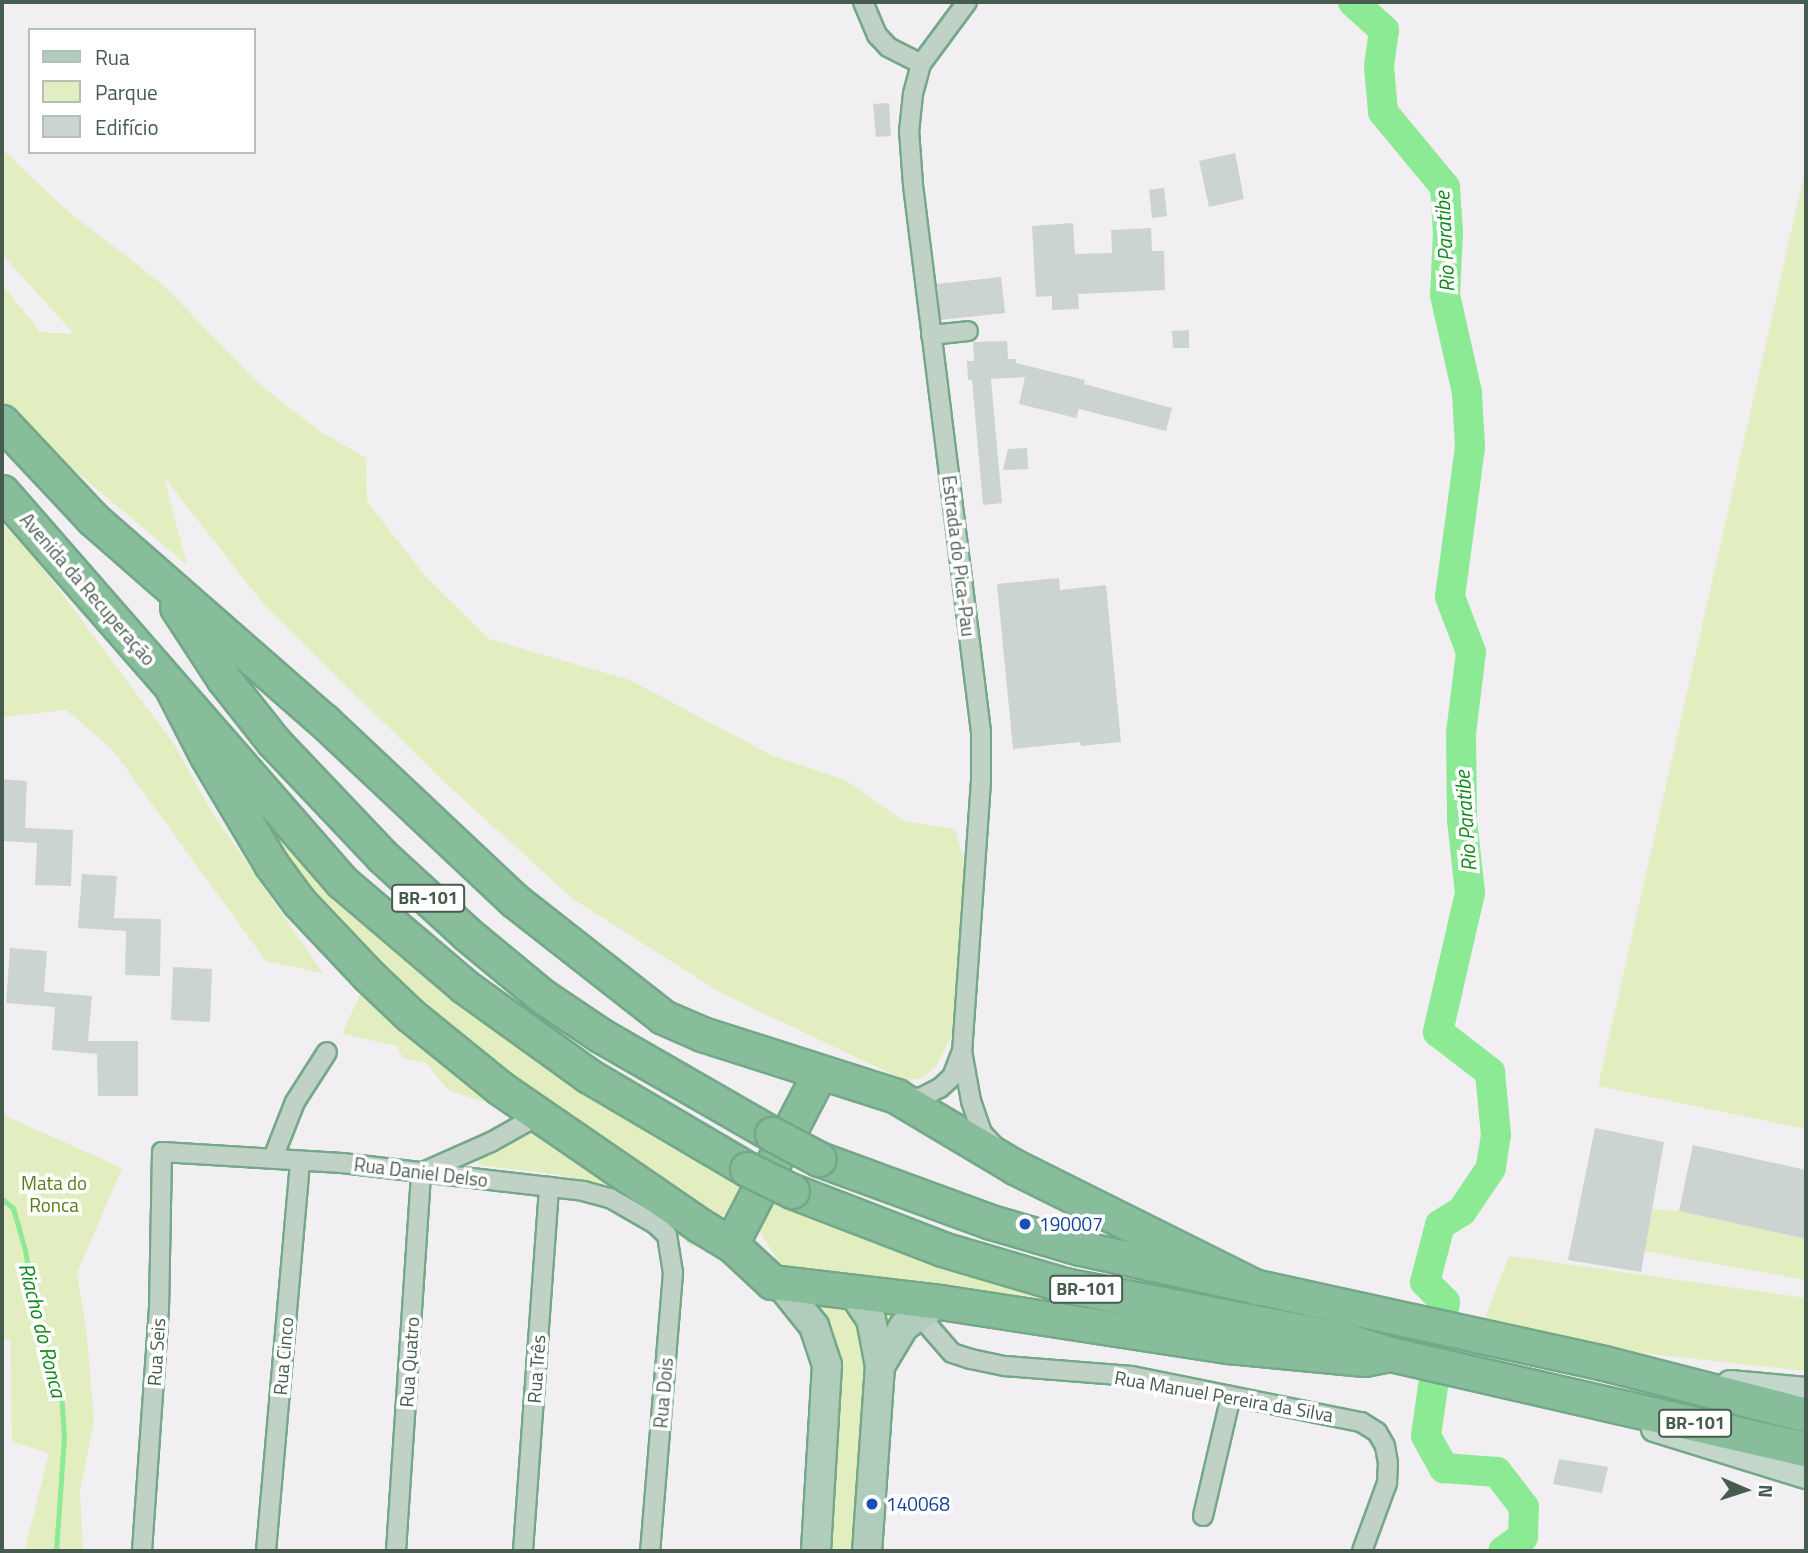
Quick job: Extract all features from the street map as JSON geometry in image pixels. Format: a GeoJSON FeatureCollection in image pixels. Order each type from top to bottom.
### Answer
{"type":"FeatureCollection","features":[{"type":"Feature","properties":{"kind":"highway","name":"BR-101"},"geometry":{"type":"LineString","coordinates":[[2,422],[93,520],[158,579],[224,679],[274,742],[356,829],[467,934],[542,996],[600,1035],[772,1134],[819,1159],[991,1222],[1080,1248],[1681,1381],[1806,1415]]}},
{"type":"Feature","properties":{"kind":"highway","name":"Avenida da Recuperação"},"geometry":{"type":"LineString","coordinates":[[2,492],[173,688]]}},
{"type":"Feature","properties":{"kind":"highway"},"geometry":{"type":"LineString","coordinates":[[158,579],[324,720],[514,900],[663,1017],[702,1034],[767,1054],[819,1074],[896,1096],[1015,1167],[1258,1288]]}},
{"type":"Feature","properties":{"kind":"highway","name":"BR-101"},"geometry":{"type":"LineString","coordinates":[[173,688],[342,882],[464,986],[589,1076],[747,1169],[792,1191],[943,1249],[1064,1285],[1309,1332],[1402,1357],[1806,1449]]}},
{"type":"Feature","properties":{"kind":"highway"},"geometry":{"type":"LineString","coordinates":[[173,688],[239,813],[299,902],[410,1015],[500,1088],[699,1225],[731,1244],[763,1276],[781,1285],[854,1294]]}},
{"type":"Feature","properties":{"kind":"highway"},"geometry":{"type":"LineString","coordinates":[[731,1244],[819,1074]]}},
{"type":"Feature","properties":{"kind":"highway","name":"BR-101"},"geometry":{"type":"LineString","coordinates":[[854,1294],[930,1308],[1229,1346],[1364,1359],[1402,1357]]}},
{"type":"Feature","properties":{"kind":"main road"},"geometry":{"type":"LineString","coordinates":[[781,1285],[814,1326],[827,1365],[816,1551]]}},
{"type":"Feature","properties":{"kind":"main road"},"geometry":{"type":"LineString","coordinates":[[854,1294],[871,1319],[880,1366],[867,1551]]}},
{"type":"Feature","properties":{"kind":"main road"},"geometry":{"type":"LineString","coordinates":[[880,1366],[904,1326],[930,1308]]}},
{"type":"Feature","properties":{"kind":"main road"},"geometry":{"type":"LineString","coordinates":[[1681,1381],[1806,1390]]}},
{"type":"Feature","properties":{"kind":"main road"},"geometry":{"type":"LineString","coordinates":[[1584,1397],[1648,1427],[1806,1476]]}},
{"type":"Feature","properties":{"kind":"street"},"geometry":{"type":"LineString","coordinates":[[863,2],[877,35],[887,47],[921,64],[967,2]]}},
{"type":"Feature","properties":{"kind":"street","name":"Estrada do Pica-Pau"},"geometry":{"type":"LineString","coordinates":[[921,64],[909,130],[931,335],[981,732],[981,781],[962,1051],[967,1088],[982,1133],[1015,1167]]}},
{"type":"Feature","properties":{"kind":"street"},"geometry":{"type":"LineString","coordinates":[[931,335],[968,331]]}},
{"type":"Feature","properties":{"kind":"street","name":"Estrada do Pica-Pau"},"geometry":{"type":"LineString","coordinates":[[896,1096],[920,1098],[940,1088],[952,1077],[962,1051]]}},
{"type":"Feature","properties":{"kind":"street"},"geometry":{"type":"LineString","coordinates":[[273,1158],[296,1102],[327,1052]]}},
{"type":"Feature","properties":{"kind":"street"},"geometry":{"type":"LineString","coordinates":[[421,1173],[491,1142],[541,1114]]}},
{"type":"Feature","properties":{"kind":"street","name":"Rua Daniel Delso"},"geometry":{"type":"LineString","coordinates":[[162,1152],[273,1158],[549,1187],[610,1198],[667,1235]]}},
{"type":"Feature","properties":{"kind":"street","name":"Rua Seis"},"geometry":{"type":"LineString","coordinates":[[142,1551],[161,1272],[162,1152]]}},
{"type":"Feature","properties":{"kind":"street","name":"Rua Cinco"},"geometry":{"type":"LineString","coordinates":[[266,1551],[300,1161]]}},
{"type":"Feature","properties":{"kind":"street","name":"Rua Quatro"},"geometry":{"type":"LineString","coordinates":[[396,1551],[421,1173]]}},
{"type":"Feature","properties":{"kind":"street","name":"Rua Três"},"geometry":{"type":"LineString","coordinates":[[523,1551],[549,1187]]}},
{"type":"Feature","properties":{"kind":"street","name":"Rua Dois"},"geometry":{"type":"LineString","coordinates":[[650,1551],[673,1273],[667,1235]]}},
{"type":"Feature","properties":{"kind":"street","name":"Rua Manuel Pereira da Silva"},"geometry":{"type":"LineString","coordinates":[[930,1308],[952,1353],[971,1359],[1005,1366],[1132,1376],[1362,1422],[1377,1432],[1387,1454],[1387,1483],[1363,1551]]}},
{"type":"Feature","properties":{"kind":"street"},"geometry":{"type":"LineString","coordinates":[[1203,1516],[1231,1396]]}},
{"type":"Feature","properties":{"kind":"green space"},"geometry":{"type":"Polygon","coordinates":[[[2,149],[64,208],[162,284],[259,384],[321,432],[366,458],[367,501],[424,575],[489,639],[630,680],[771,755],[845,780],[904,821],[955,829],[966,870],[958,1004],[951,1037],[935,1068],[922,1078],[906,1081],[721,993],[573,899],[439,777],[265,606],[164,477],[187,565],[2,409],[2,284],[40,332],[74,334],[2,254],[2,149]]]}},
{"type":"Feature","properties":{"kind":"green space"},"geometry":{"type":"Polygon","coordinates":[[[1806,166],[1806,1129],[1598,1086],[1806,166]]]}},
{"type":"Feature","properties":{"kind":"green space"},"geometry":{"type":"Polygon","coordinates":[[[2,524],[35,558],[174,744],[213,814],[323,973],[266,961],[112,749],[66,710],[2,717],[2,524]]]}},
{"type":"Feature","properties":{"kind":"green space"},"geometry":{"type":"Polygon","coordinates":[[[220,763],[301,850],[751,1187],[730,1215],[707,1215],[687,1208],[385,982],[299,894],[220,763]]]}},
{"type":"Feature","properties":{"kind":"green space"},"geometry":{"type":"Polygon","coordinates":[[[362,990],[508,1110],[448,1090],[426,1063],[403,1058],[397,1046],[342,1034],[362,990]]]}},
{"type":"Feature","properties":{"kind":"green space","name":"Mata do Ronca"},"geometry":{"type":"Polygon","coordinates":[[[2,1109],[8,1117],[122,1168],[77,1273],[87,1335],[94,1421],[80,1490],[83,1551],[25,1550],[49,1453],[12,1442],[10,1339],[2,1339],[2,1109]]]}},
{"type":"Feature","properties":{"kind":"green space"},"geometry":{"type":"Polygon","coordinates":[[[539,1123],[619,1173],[750,1233],[770,1270],[710,1242],[690,1246],[644,1199],[612,1186],[554,1174],[479,1165],[476,1157],[539,1123]]]}},
{"type":"Feature","properties":{"kind":"green space"},"geometry":{"type":"Polygon","coordinates":[[[778,1195],[1280,1346],[787,1275],[759,1230],[778,1195]]]}},
{"type":"Feature","properties":{"kind":"green space"},"geometry":{"type":"Polygon","coordinates":[[[1652,1209],[1679,1211],[1806,1239],[1806,1280],[1644,1251],[1652,1209]]]}},
{"type":"Feature","properties":{"kind":"green space"},"geometry":{"type":"Polygon","coordinates":[[[1509,1256],[1806,1298],[1806,1371],[1478,1335],[1509,1256]]]}},
{"type":"Feature","properties":{"kind":"green space"},"geometry":{"type":"Polygon","coordinates":[[[808,1299],[911,1305],[874,1377],[862,1551],[821,1551],[834,1343],[808,1299]]]}},
{"type":"Feature","properties":{"kind":"building"},"geometry":{"type":"Polygon","coordinates":[[[889,103],[891,136],[876,137],[873,104],[889,103]]]}},
{"type":"Feature","properties":{"kind":"building"},"geometry":{"type":"Polygon","coordinates":[[[1235,153],[1244,199],[1209,207],[1199,161],[1235,153]]]}},
{"type":"Feature","properties":{"kind":"building"},"geometry":{"type":"Polygon","coordinates":[[[1164,188],[1167,216],[1152,218],[1149,190],[1164,188]]]}},
{"type":"Feature","properties":{"kind":"building"},"geometry":{"type":"Polygon","coordinates":[[[1073,223],[1075,254],[1112,253],[1111,230],[1151,228],[1152,251],[1164,251],[1165,290],[1078,294],[1079,309],[1052,310],[1052,296],[1036,297],[1032,226],[1073,223]]]}},
{"type":"Feature","properties":{"kind":"building"},"geometry":{"type":"Polygon","coordinates":[[[1001,277],[1005,313],[941,320],[937,284],[1001,277]]]}},
{"type":"Feature","properties":{"kind":"building"},"geometry":{"type":"Polygon","coordinates":[[[1189,330],[1189,348],[1173,348],[1172,331],[1189,330]]]}},
{"type":"Feature","properties":{"kind":"building"},"geometry":{"type":"Polygon","coordinates":[[[1007,341],[1008,359],[1016,359],[1016,363],[1085,380],[1084,384],[1172,408],[1166,431],[1079,409],[1076,418],[1019,404],[1025,377],[991,379],[1002,503],[983,505],[972,380],[968,380],[967,361],[974,361],[973,342],[1007,341]]]}},
{"type":"Feature","properties":{"kind":"building"},"geometry":{"type":"Polygon","coordinates":[[[1027,448],[1028,469],[1003,470],[1008,449],[1027,448]]]}},
{"type":"Feature","properties":{"kind":"building"},"geometry":{"type":"Polygon","coordinates":[[[1059,578],[1060,590],[1106,585],[1121,742],[1081,746],[1080,742],[1013,749],[997,584],[1059,578]]]}},
{"type":"Feature","properties":{"kind":"building"},"geometry":{"type":"Polygon","coordinates":[[[2,779],[27,781],[25,828],[73,830],[71,886],[35,885],[37,843],[2,841],[2,779]]]}},
{"type":"Feature","properties":{"kind":"building"},"geometry":{"type":"Polygon","coordinates":[[[82,874],[117,876],[114,918],[161,919],[160,976],[125,975],[126,931],[78,928],[82,874]]]}},
{"type":"Feature","properties":{"kind":"building"},"geometry":{"type":"Polygon","coordinates":[[[10,948],[47,951],[44,992],[92,996],[88,1041],[138,1041],[138,1096],[98,1096],[97,1054],[52,1050],[55,1007],[6,1003],[10,948]]]}},
{"type":"Feature","properties":{"kind":"building"},"geometry":{"type":"Polygon","coordinates":[[[173,967],[212,969],[210,1022],[171,1020],[173,967]]]}},
{"type":"Feature","properties":{"kind":"building"},"geometry":{"type":"Polygon","coordinates":[[[1595,1128],[1664,1142],[1641,1272],[1568,1260],[1595,1128]]]}},
{"type":"Feature","properties":{"kind":"building"},"geometry":{"type":"Polygon","coordinates":[[[1693,1145],[1806,1170],[1806,1239],[1679,1211],[1693,1145]]]}},
{"type":"Feature","properties":{"kind":"building"},"geometry":{"type":"Polygon","coordinates":[[[1559,1459],[1608,1467],[1602,1493],[1553,1484],[1559,1459]]]}},
{"type":"Feature","properties":{"kind":"waterway","name":"Rio Paratibe"},"geometry":{"type":"LineString","coordinates":[[1353,2],[1384,30],[1379,66],[1383,112],[1445,187],[1448,232],[1445,295],[1467,393],[1470,447],[1450,597],[1471,652],[1461,733],[1462,820],[1470,893],[1438,1032],[1490,1072],[1496,1135],[1491,1168],[1462,1211],[1440,1225],[1425,1282],[1445,1302],[1426,1436],[1444,1468],[1497,1472],[1524,1507],[1523,1537],[1503,1551]]}},
{"type":"Feature","properties":{"kind":"waterway","name":"Riacho do Ronca"},"geometry":{"type":"LineString","coordinates":[[2,1199],[13,1208],[25,1250],[35,1310],[61,1391],[64,1437],[56,1551]]}},
{"type":"Feature","properties":{"kind":"place","name":"190007"},"geometry":{"type":"Point","coordinates":[1025,1224]}},
{"type":"Feature","properties":{"kind":"place","name":"140068"},"geometry":{"type":"Point","coordinates":[872,1504]}}]}
